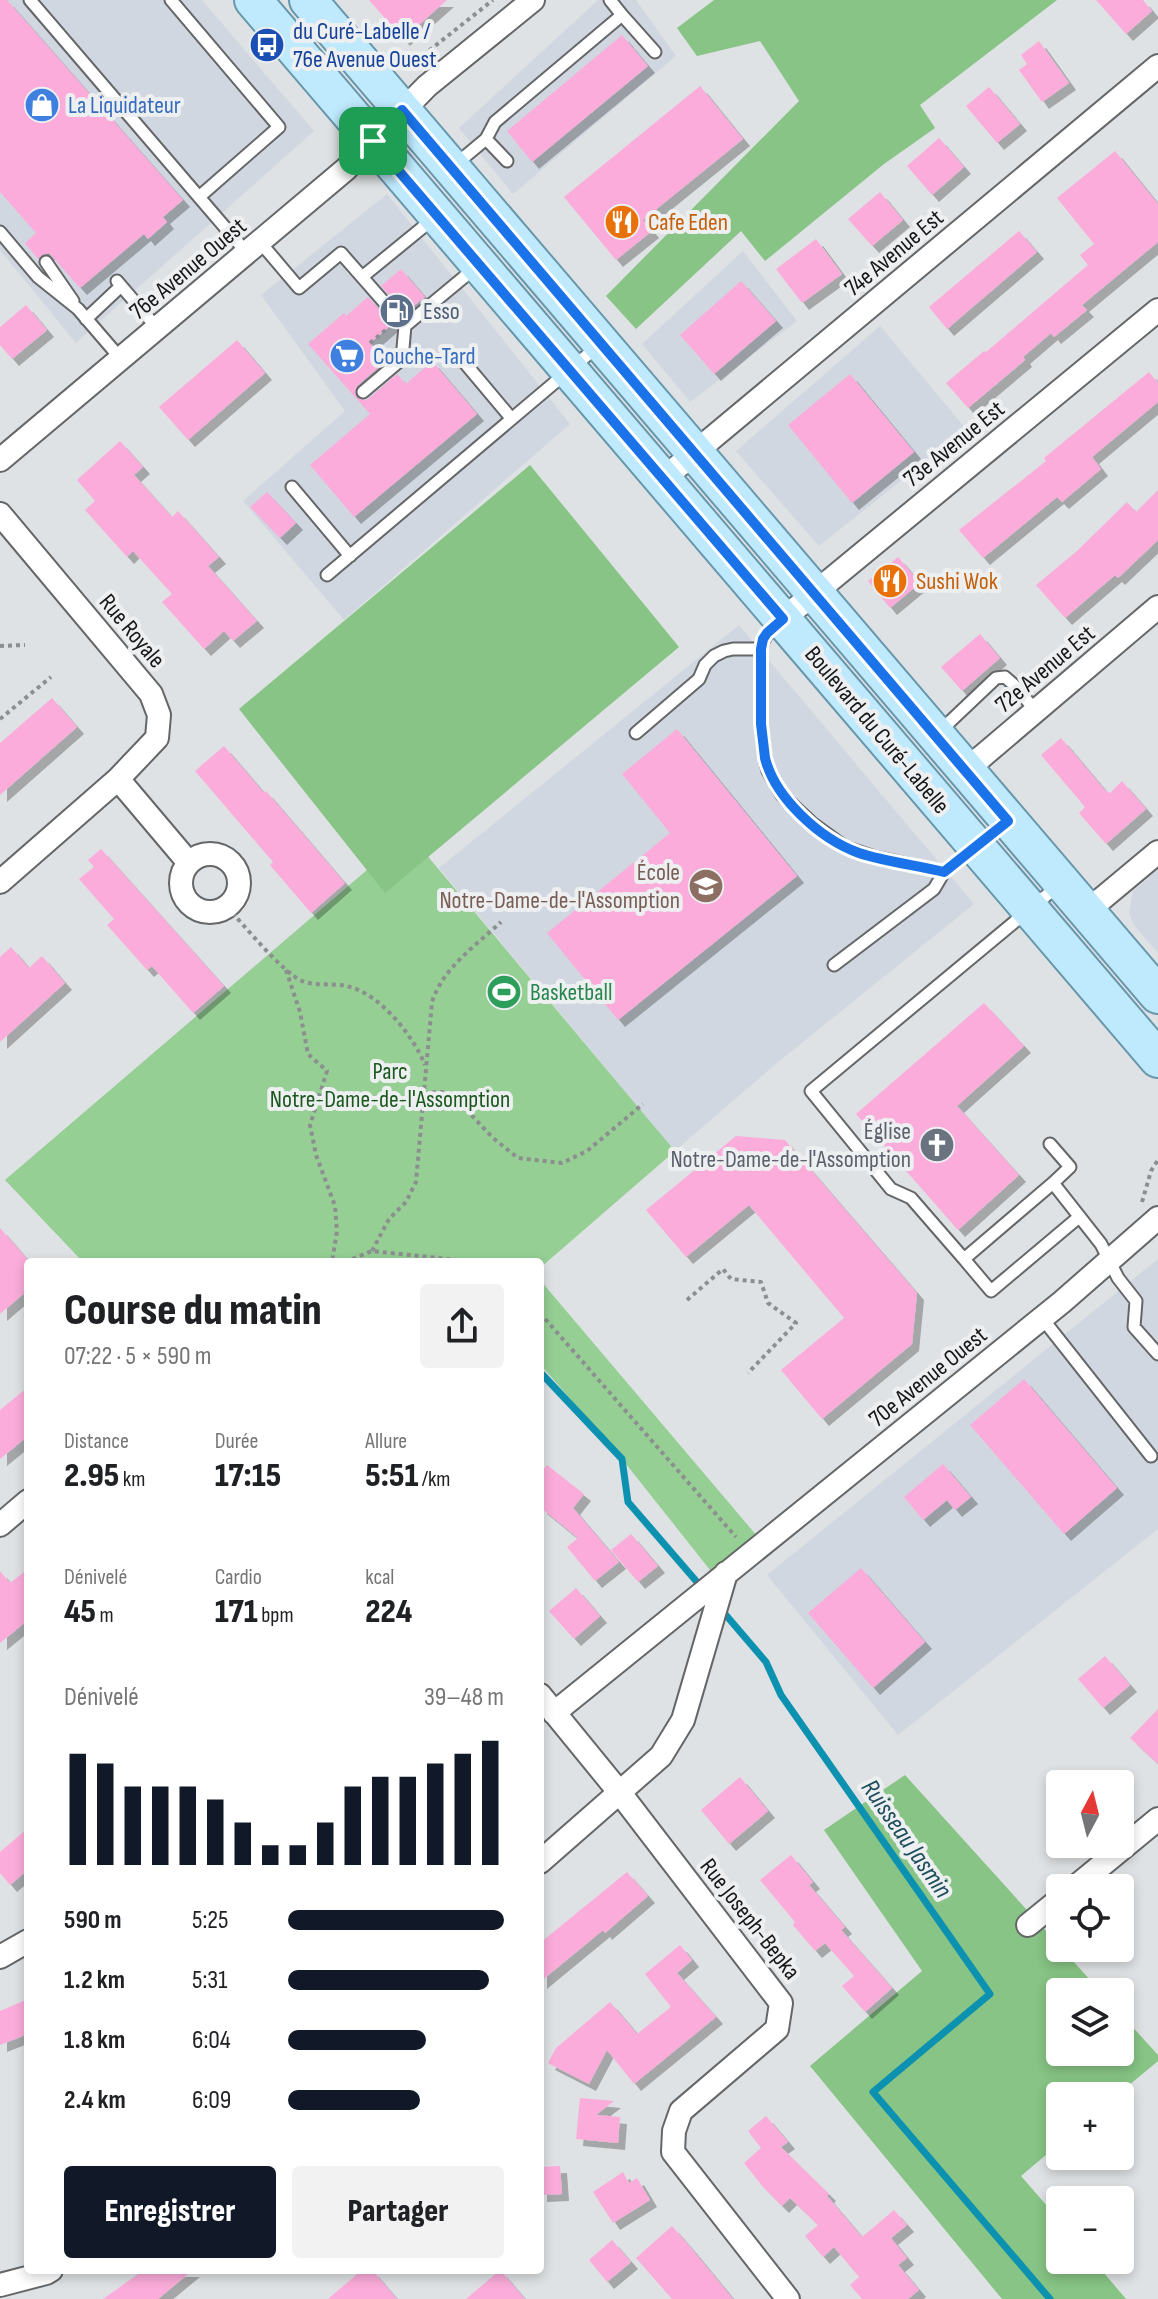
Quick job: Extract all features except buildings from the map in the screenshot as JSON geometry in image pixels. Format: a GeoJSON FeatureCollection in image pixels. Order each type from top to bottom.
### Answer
{"type":"FeatureCollection","features":[{"type":"Feature","properties":{"kind":"main road","name":"Boulevard du Curé-Labelle"},"geometry":{"type":"LineString","coordinates":[[253,0],[1158,1059]]}},
{"type":"Feature","properties":{"kind":"main road","name":"Boulevard du Curé-Labelle"},"geometry":{"type":"LineString","coordinates":[[308,0],[1158,995]]}},
{"type":"Feature","properties":{"kind":"street","name":"76e Avenue Ouest"},"geometry":{"type":"LineString","coordinates":[[0,460],[346,169],[427,86],[533,0]]}},
{"type":"Feature","properties":{"kind":"street","name":"74e Avenue Est"},"geometry":{"type":"LineString","coordinates":[[663,479],[1158,66]]}},
{"type":"Feature","properties":{"kind":"street","name":"73e Avenue Est"},"geometry":{"type":"LineString","coordinates":[[783,619],[1158,310]]}},
{"type":"Feature","properties":{"kind":"street","name":"Rue Royale"},"geometry":{"type":"LineString","coordinates":[[0,514],[151,694],[159,715],[157,738],[118,779],[0,882]]}},
{"type":"Feature","properties":{"kind":"street","name":"72e Avenue Est"},"geometry":{"type":"LineString","coordinates":[[965,771],[1158,607]]}},
{"type":"Feature","properties":{"kind":"street"},"geometry":{"type":"LineString","coordinates":[[118,779],[189,863]]}},
{"type":"Feature","properties":{"kind":"street"},"geometry":{"type":"LineString","coordinates":[[1086,912],[1158,852]]}},
{"type":"Feature","properties":{"kind":"street"},"geometry":{"type":"LineString","coordinates":[[209,854],[228,861],[239,879],[239,890],[233,902],[218,912],[208,913],[189,904],[183,896],[180,881],[189,863],[209,854]]}},
{"type":"Feature","properties":{"kind":"street","name":"70e Avenue Ouest"},"geometry":{"type":"LineString","coordinates":[[547,1704],[726,1573],[1042,1318],[1158,1218]]}},
{"type":"Feature","properties":{"kind":"street"},"geometry":{"type":"LineString","coordinates":[[0,1525],[24,1504]]}},
{"type":"Feature","properties":{"kind":"street"},"geometry":{"type":"LineString","coordinates":[[544,1859],[661,1756],[683,1720],[726,1573]]}},
{"type":"Feature","properties":{"kind":"street","name":"Rue Joseph-Bepka"},"geometry":{"type":"LineString","coordinates":[[547,1704],[620,1793],[781,2003],[777,2029],[681,2111],[674,2131],[673,2152],[788,2299]]}},
{"type":"Feature","properties":{"kind":"street"},"geometry":{"type":"LineString","coordinates":[[1091,1874],[1158,1819]]}},
{"type":"Feature","properties":{"kind":"street"},"geometry":{"type":"LineString","coordinates":[[1028,1925],[1046,1910]]}},
{"type":"Feature","properties":{"kind":"street"},"geometry":{"type":"LineString","coordinates":[[0,1957],[24,1943]]}},
{"type":"Feature","properties":{"kind":"street"},"geometry":{"type":"LineString","coordinates":[[0,2285],[42,2274]]}},
{"type":"Feature","properties":{"kind":"lane"},"geometry":{"type":"LineString","coordinates":[[30,0],[199,197],[299,288],[341,253],[405,326]]}},
{"type":"Feature","properties":{"kind":"lane"},"geometry":{"type":"LineString","coordinates":[[171,0],[279,127],[199,197]]}},
{"type":"Feature","properties":{"kind":"lane"},"geometry":{"type":"LineString","coordinates":[[610,0],[655,52]]}},
{"type":"Feature","properties":{"kind":"lane"},"geometry":{"type":"LineString","coordinates":[[451,168],[486,139],[495,122],[622,15]]}},
{"type":"Feature","properties":{"kind":"lane"},"geometry":{"type":"LineString","coordinates":[[486,139],[507,161]]}},
{"type":"Feature","properties":{"kind":"lane"},"geometry":{"type":"LineString","coordinates":[[362,277],[436,216]]}},
{"type":"Feature","properties":{"kind":"lane"},"geometry":{"type":"LineString","coordinates":[[0,232],[38,277],[78,309]]}},
{"type":"Feature","properties":{"kind":"lane"},"geometry":{"type":"LineString","coordinates":[[46,262],[78,309],[121,359]]}},
{"type":"Feature","properties":{"kind":"lane"},"geometry":{"type":"LineString","coordinates":[[363,392],[402,359],[405,326],[478,265]]}},
{"type":"Feature","properties":{"kind":"lane"},"geometry":{"type":"LineString","coordinates":[[86,319],[119,283],[157,328]]}},
{"type":"Feature","properties":{"kind":"lane"},"geometry":{"type":"LineString","coordinates":[[327,575],[602,343]]}},
{"type":"Feature","properties":{"kind":"lane"},"geometry":{"type":"LineString","coordinates":[[464,362],[511,418]]}},
{"type":"Feature","properties":{"kind":"lane"},"geometry":{"type":"LineString","coordinates":[[292,487],[350,556]]}},
{"type":"Feature","properties":{"kind":"lane"},"geometry":{"type":"LineString","coordinates":[[783,619],[767,633],[761,649],[761,724],[765,758],[768,771],[782,795],[812,823],[845,847],[944,872]]}},
{"type":"Feature","properties":{"kind":"lane"},"geometry":{"type":"LineString","coordinates":[[636,733],[699,679],[705,665],[714,656],[733,649],[761,649]]}},
{"type":"Feature","properties":{"kind":"lane"},"geometry":{"type":"LineString","coordinates":[[935,736],[996,678],[1005,677],[1036,711]]}},
{"type":"Feature","properties":{"kind":"lane"},"geometry":{"type":"LineString","coordinates":[[834,965],[934,889],[944,872],[1008,821]]}},
{"type":"Feature","properties":{"kind":"lane"},"geometry":{"type":"LineString","coordinates":[[1062,883],[811,1091],[891,1189],[911,1198],[991,1291],[1079,1217]]}},
{"type":"Feature","properties":{"kind":"lane"},"geometry":{"type":"LineString","coordinates":[[964,1259],[1070,1167],[1050,1144]]}},
{"type":"Feature","properties":{"kind":"lane"},"geometry":{"type":"LineString","coordinates":[[1053,1183],[1101,1244],[1118,1278],[1136,1301],[1134,1327],[1158,1354]]}},
{"type":"Feature","properties":{"kind":"lane"},"geometry":{"type":"LineString","coordinates":[[1042,1318],[1151,1456]]}},
{"type":"Feature","properties":{"kind":"path"},"geometry":{"type":"LineString","coordinates":[[402,70],[493,0]]}},
{"type":"Feature","properties":{"kind":"path"},"geometry":{"type":"LineString","coordinates":[[0,646],[25,645]]}},
{"type":"Feature","properties":{"kind":"path"},"geometry":{"type":"LineString","coordinates":[[0,719],[51,677]]}},
{"type":"Feature","properties":{"kind":"path"},"geometry":{"type":"LineString","coordinates":[[227,907],[286,970],[300,980],[320,985],[349,986],[370,996],[414,1042],[426,1067]]}},
{"type":"Feature","properties":{"kind":"path"},"geometry":{"type":"LineString","coordinates":[[372,1251],[389,1219],[406,1202],[416,1182],[432,1002],[437,987],[445,975],[501,922]]}},
{"type":"Feature","properties":{"kind":"path"},"geometry":{"type":"LineString","coordinates":[[286,970],[300,1012],[308,1054],[327,1071],[310,1125],[316,1155],[335,1206],[337,1231],[333,1258]]}},
{"type":"Feature","properties":{"kind":"path"},"geometry":{"type":"LineString","coordinates":[[424,1093],[442,1092],[460,1103],[493,1138],[518,1158],[562,1163],[587,1151],[643,1104]]}},
{"type":"Feature","properties":{"kind":"path"},"geometry":{"type":"LineString","coordinates":[[1148,1180],[1158,1160]]}},
{"type":"Feature","properties":{"kind":"path"},"geometry":{"type":"LineString","coordinates":[[355,1258],[372,1251],[448,1258]]}},
{"type":"Feature","properties":{"kind":"path"},"geometry":{"type":"LineString","coordinates":[[687,1300],[723,1269],[731,1279],[761,1282],[768,1303],[796,1323],[748,1373]]}},
{"type":"Feature","properties":{"kind":"path"},"geometry":{"type":"LineString","coordinates":[[544,1318],[739,1540]]}},
{"type":"Feature","properties":{"kind":"shaded area"},"geometry":{"type":"Polygon","coordinates":[[[0,0],[202,0],[314,131],[76,343],[0,250],[0,0]]]}},
{"type":"Feature","properties":{"kind":"shaded area"},"geometry":{"type":"Polygon","coordinates":[[[598,0],[636,0],[676,56],[513,194],[459,128],[598,0]]]}},
{"type":"Feature","properties":{"kind":"shaded area"},"geometry":{"type":"Polygon","coordinates":[[[387,194],[570,424],[344,620],[243,501],[345,411],[261,295],[387,194]]]}},
{"type":"Feature","properties":{"kind":"shaded area"},"geometry":{"type":"Polygon","coordinates":[[[743,251],[797,321],[690,402],[642,344],[743,251]]]}},
{"type":"Feature","properties":{"kind":"shaded area"},"geometry":{"type":"Polygon","coordinates":[[[880,326],[966,429],[819,546],[736,451],[880,326]]]}},
{"type":"Feature","properties":{"kind":"shaded area","name":"École Notre-Dame-de-l'Assomption"},"geometry":{"type":"Polygon","coordinates":[[[739,625],[974,904],[772,1067],[675,1151],[439,868],[739,625]]]}},
{"type":"Feature","properties":{"kind":"shaded area"},"geometry":{"type":"Polygon","coordinates":[[[1158,870],[1158,953],[1134,925],[1129,913],[1133,891],[1158,870]]]}},
{"type":"Feature","properties":{"kind":"shaded area"},"geometry":{"type":"Polygon","coordinates":[[[1158,1259],[1158,1529],[898,1735],[767,1575],[1158,1259]]]}},
{"type":"Feature","properties":{"kind":"green space"},"geometry":{"type":"Polygon","coordinates":[[[714,0],[1057,0],[920,105],[935,128],[884,164],[765,261],[741,231],[636,329],[606,296],[799,101],[760,41],[697,56],[677,28],[714,0]]]}},
{"type":"Feature","properties":{"kind":"green space"},"geometry":{"type":"Polygon","coordinates":[[[530,465],[679,647],[385,893],[239,709],[530,465]]]}},
{"type":"Feature","properties":{"kind":"green space","name":"Parc Notre-Dame-de-l'Assomption"},"geometry":{"type":"Polygon","coordinates":[[[409,834],[675,1151],[544,1265],[544,1258],[79,1258],[5,1180],[409,834]]]}},
{"type":"Feature","properties":{"kind":"green space"},"geometry":{"type":"Polygon","coordinates":[[[544,1285],[763,1543],[718,1580],[622,1459],[544,1369],[544,1285]]]}},
{"type":"Feature","properties":{"kind":"green space"},"geometry":{"type":"Polygon","coordinates":[[[905,1775],[1046,1931],[1046,1962],[1074,1962],[1088,1978],[1046,1978],[1046,2066],[1134,2066],[1134,2028],[1158,2055],[1158,2061],[1133,2082],[1046,2082],[1046,2155],[1021,2176],[1046,2205],[1046,2274],[1105,2274],[1126,2299],[1002,2299],[810,2066],[922,1971],[824,1830],[905,1775]]]}},
{"type":"Feature","properties":{"kind":"waterway","name":"Ruisseau Jasmin"},"geometry":{"type":"LineString","coordinates":[[544,1376],[622,1459],[628,1502],[703,1589]]}},
{"type":"Feature","properties":{"kind":"waterway","name":"Ruisseau Jasmin"},"geometry":{"type":"LineString","coordinates":[[719,1607],[766,1662],[781,1695],[990,1994],[873,2092],[1050,2299]]}},
{"type":"Feature","properties":{"kind":"place","name":"du Curé-Labelle / 76e Avenue Ouest"},"geometry":{"type":"Point","coordinates":[267,45]}},
{"type":"Feature","properties":{"kind":"place","name":"La Liquidateur"},"geometry":{"type":"Point","coordinates":[42,105]}},
{"type":"Feature","properties":{"kind":"place","name":"Cafe Eden"},"geometry":{"type":"Point","coordinates":[622,222]}},
{"type":"Feature","properties":{"kind":"place","name":"Esso"},"geometry":{"type":"Point","coordinates":[397,311]}},
{"type":"Feature","properties":{"kind":"place","name":"Couche-Tard"},"geometry":{"type":"Point","coordinates":[347,356]}},
{"type":"Feature","properties":{"kind":"place","name":"Sushi Wok"},"geometry":{"type":"Point","coordinates":[890,581]}},
{"type":"Feature","properties":{"kind":"place","name":"École Notre-Dame-de-l'Assomption"},"geometry":{"type":"Point","coordinates":[706,886]}},
{"type":"Feature","properties":{"kind":"place","name":"Basketball"},"geometry":{"type":"Point","coordinates":[504,992]}},
{"type":"Feature","properties":{"kind":"place","name":"Église Notre-Dame-de-l'Assomption"},"geometry":{"type":"Point","coordinates":[937,1145]}},
{"type":"Feature","properties":{"kind":"route"},"geometry":{"type":"LineString","coordinates":[[402,110],[1008,821],[944,872],[858,853],[831,838],[795,809],[782,795],[768,771],[761,724],[763,639],[783,619],[373,141],[402,110]]}}]}
